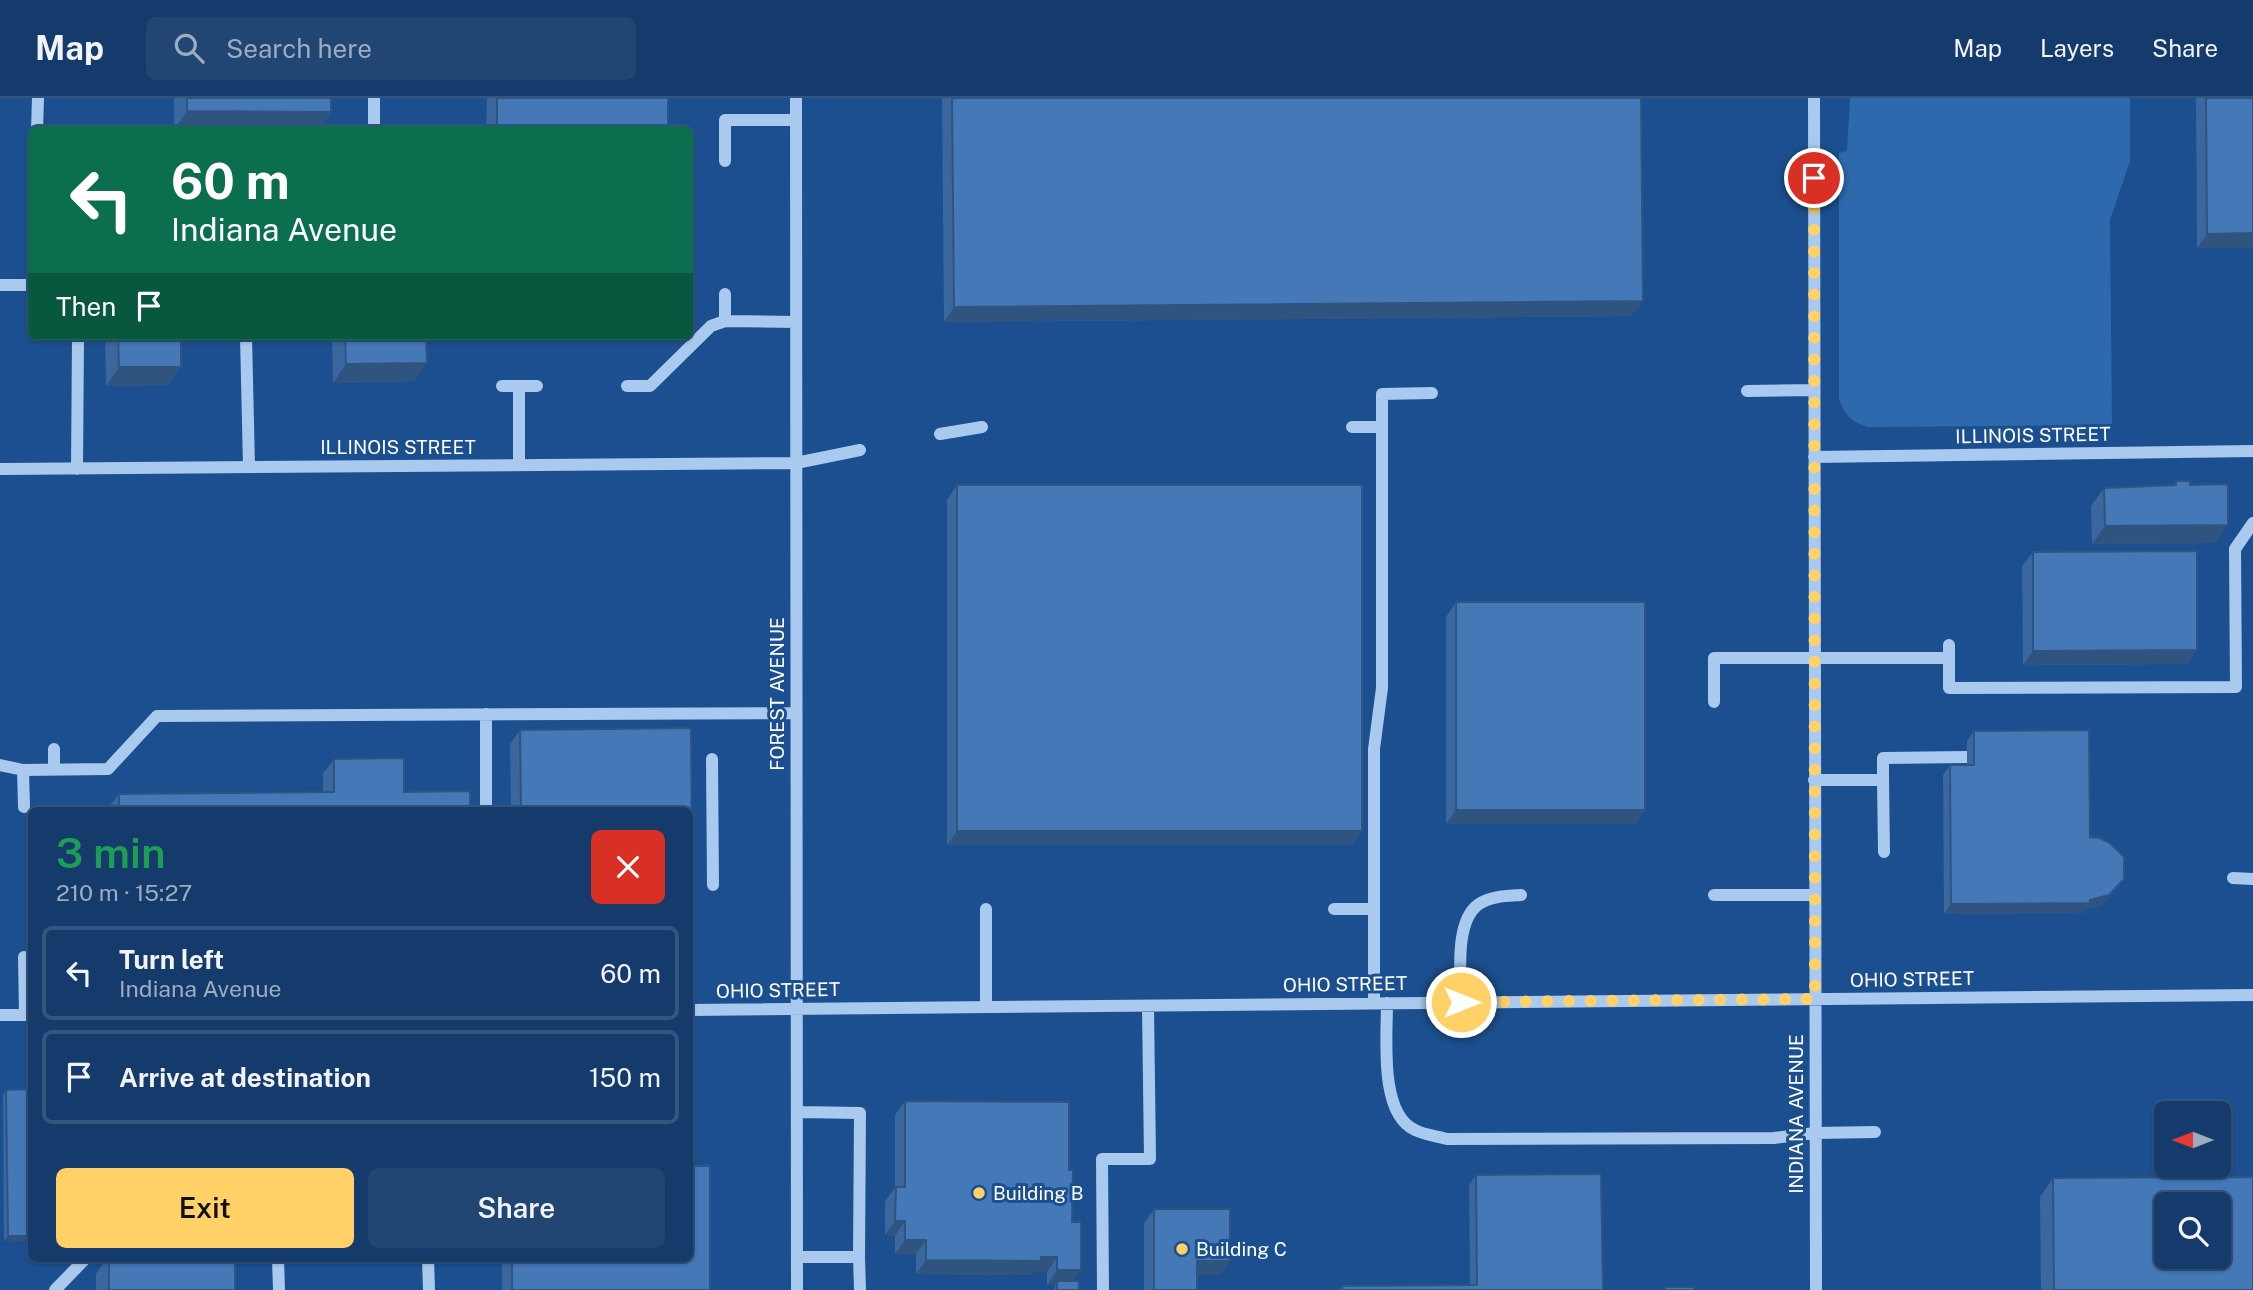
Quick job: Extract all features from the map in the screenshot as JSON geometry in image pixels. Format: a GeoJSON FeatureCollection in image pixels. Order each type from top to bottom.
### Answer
{"type":"FeatureCollection","features":[{"type":"Feature","properties":{"kind":"street"},"geometry":{"type":"LineString","coordinates":[[37,126],[38,98]]}},
{"type":"Feature","properties":{"kind":"street"},"geometry":{"type":"LineString","coordinates":[[373,126],[374,98]]}},
{"type":"Feature","properties":{"kind":"street","name":"FOREST AVENUE"},"geometry":{"type":"LineString","coordinates":[[796,98],[797,1290]]}},
{"type":"Feature","properties":{"kind":"street","name":"INDIANA AVENUE"},"geometry":{"type":"LineString","coordinates":[[1814,98],[1816,1290]]}},
{"type":"Feature","properties":{"kind":"street"},"geometry":{"type":"LineString","coordinates":[[725,161],[725,120],[796,120]]}},
{"type":"Feature","properties":{"kind":"street"},"geometry":{"type":"LineString","coordinates":[[0,285],[28,285]]}},
{"type":"Feature","properties":{"kind":"street"},"geometry":{"type":"LineString","coordinates":[[725,294],[725,321]]}},
{"type":"Feature","properties":{"kind":"street"},"geometry":{"type":"LineString","coordinates":[[627,386],[650,386],[711,326],[725,321],[796,322]]}},
{"type":"Feature","properties":{"kind":"street"},"geometry":{"type":"LineString","coordinates":[[77,468],[78,340]]}},
{"type":"Feature","properties":{"kind":"street"},"geometry":{"type":"LineString","coordinates":[[246,340],[249,467]]}},
{"type":"Feature","properties":{"kind":"street"},"geometry":{"type":"LineString","coordinates":[[502,386],[537,386]]}},
{"type":"Feature","properties":{"kind":"street"},"geometry":{"type":"LineString","coordinates":[[519,386],[519,465]]}},
{"type":"Feature","properties":{"kind":"street"},"geometry":{"type":"LineString","coordinates":[[1747,391],[1814,390]]}},
{"type":"Feature","properties":{"kind":"street"},"geometry":{"type":"LineString","coordinates":[[1432,393],[1382,394],[1382,688],[1374,749],[1374,909],[1390,1095],[1397,1114],[1413,1130],[1447,1139],[1774,1138],[1815,1133],[1875,1132]]}},
{"type":"Feature","properties":{"kind":"street"},"geometry":{"type":"LineString","coordinates":[[940,434],[982,428]]}},
{"type":"Feature","properties":{"kind":"street"},"geometry":{"type":"LineString","coordinates":[[1352,428],[1382,428]]}},
{"type":"Feature","properties":{"kind":"street","name":"ILLINOIS STREET"},"geometry":{"type":"LineString","coordinates":[[0,469],[796,463],[860,450]]}},
{"type":"Feature","properties":{"kind":"street","name":"ILLINOIS STREET"},"geometry":{"type":"LineString","coordinates":[[1814,457],[2253,452]]}},
{"type":"Feature","properties":{"kind":"street"},"geometry":{"type":"LineString","coordinates":[[1713,702],[1713,659],[1814,659],[1949,651],[1949,688],[2236,687],[2235,549],[2253,523]]}},
{"type":"Feature","properties":{"kind":"street"},"geometry":{"type":"LineString","coordinates":[[0,765],[23,770],[108,769],[157,716],[796,713]]}},
{"type":"Feature","properties":{"kind":"street"},"geometry":{"type":"LineString","coordinates":[[486,714],[486,807]]}},
{"type":"Feature","properties":{"kind":"street"},"geometry":{"type":"LineString","coordinates":[[54,749],[54,769]]}},
{"type":"Feature","properties":{"kind":"street"},"geometry":{"type":"LineString","coordinates":[[1884,852],[1883,758],[1967,757]]}},
{"type":"Feature","properties":{"kind":"street"},"geometry":{"type":"LineString","coordinates":[[712,759],[713,885]]}},
{"type":"Feature","properties":{"kind":"street"},"geometry":{"type":"LineString","coordinates":[[23,770],[24,807]]}},
{"type":"Feature","properties":{"kind":"street"},"geometry":{"type":"LineString","coordinates":[[1814,780],[1883,780]]}},
{"type":"Feature","properties":{"kind":"street"},"geometry":{"type":"LineString","coordinates":[[2233,878],[2253,879]]}},
{"type":"Feature","properties":{"kind":"street"},"geometry":{"type":"LineString","coordinates":[[1461,1002],[1461,944],[1465,920],[1478,904],[1498,897],[1521,895]]}},
{"type":"Feature","properties":{"kind":"street"},"geometry":{"type":"LineString","coordinates":[[1713,895],[1815,895]]}},
{"type":"Feature","properties":{"kind":"street"},"geometry":{"type":"LineString","coordinates":[[986,909],[986,1007]]}},
{"type":"Feature","properties":{"kind":"street"},"geometry":{"type":"LineString","coordinates":[[1335,909],[1374,909]]}},
{"type":"Feature","properties":{"kind":"street"},"geometry":{"type":"LineString","coordinates":[[0,1015],[28,1015],[24,957]]}},
{"type":"Feature","properties":{"kind":"street","name":"OHIO STREET"},"geometry":{"type":"LineString","coordinates":[[693,1010],[2253,995]]}},
{"type":"Feature","properties":{"kind":"street"},"geometry":{"type":"LineString","coordinates":[[1103,1290],[1102,1159],[1150,1159],[1148,1006]]}},
{"type":"Feature","properties":{"kind":"street"},"geometry":{"type":"LineString","coordinates":[[797,1112],[860,1113],[860,1290]]}},
{"type":"Feature","properties":{"kind":"street"},"geometry":{"type":"LineString","coordinates":[[797,1257],[859,1257]]}},
{"type":"Feature","properties":{"kind":"street"},"geometry":{"type":"LineString","coordinates":[[55,1290],[82,1262]]}},
{"type":"Feature","properties":{"kind":"street"},"geometry":{"type":"LineString","coordinates":[[278,1262],[279,1290]]}},
{"type":"Feature","properties":{"kind":"street"},"geometry":{"type":"LineString","coordinates":[[428,1262],[429,1290]]}},
{"type":"Feature","properties":{"kind":"shaded area"},"geometry":{"type":"Polygon","coordinates":[[[1850,98],[2130,98],[2130,161],[2110,220],[2112,425],[1868,427],[1846,414],[1839,399],[1839,153],[1847,151],[1850,98]]]}},
{"type":"Feature","properties":{"kind":"building"},"geometry":{"type":"Polygon","coordinates":[[[187,98],[331,98],[331,112],[187,111],[187,98]]]}},
{"type":"Feature","properties":{"kind":"building"},"geometry":{"type":"Polygon","coordinates":[[[497,98],[668,98],[668,126],[497,126],[497,98]]]}},
{"type":"Feature","properties":{"kind":"building"},"geometry":{"type":"Polygon","coordinates":[[[952,98],[1641,98],[1643,301],[954,307],[952,98]]]}},
{"type":"Feature","properties":{"kind":"building"},"geometry":{"type":"Polygon","coordinates":[[[2206,98],[2253,98],[2253,233],[2207,234],[2206,98]]]}},
{"type":"Feature","properties":{"kind":"building"},"geometry":{"type":"Polygon","coordinates":[[[118,340],[181,340],[181,367],[119,367],[118,340]]]}},
{"type":"Feature","properties":{"kind":"building"},"geometry":{"type":"Polygon","coordinates":[[[345,340],[426,340],[427,363],[346,364],[345,340]]]}},
{"type":"Feature","properties":{"kind":"building"},"geometry":{"type":"Polygon","coordinates":[[[2176,481],[2190,481],[2190,485],[2228,484],[2228,525],[2105,526],[2104,488],[2176,485],[2176,481]]]}},
{"type":"Feature","properties":{"kind":"building"},"geometry":{"type":"Polygon","coordinates":[[[957,485],[1362,485],[1362,831],[957,831],[957,485]]]}},
{"type":"Feature","properties":{"kind":"building"},"geometry":{"type":"Polygon","coordinates":[[[2197,551],[2197,650],[2033,651],[2033,552],[2197,551]]]}},
{"type":"Feature","properties":{"kind":"building"},"geometry":{"type":"Polygon","coordinates":[[[1456,602],[1645,602],[1645,810],[1456,810],[1456,602]]]}},
{"type":"Feature","properties":{"kind":"building"},"geometry":{"type":"Polygon","coordinates":[[[691,728],[692,807],[521,807],[520,730],[691,728]]]}},
{"type":"Feature","properties":{"kind":"building"},"geometry":{"type":"Polygon","coordinates":[[[2089,730],[2090,837],[2110,843],[2124,857],[2124,879],[2109,895],[2090,900],[2090,903],[1951,904],[1950,765],[1974,765],[1974,731],[2089,730]]]}},
{"type":"Feature","properties":{"kind":"building"},"geometry":{"type":"Polygon","coordinates":[[[404,758],[404,792],[470,791],[470,807],[119,807],[119,794],[334,792],[334,759],[404,758]]]}},
{"type":"Feature","properties":{"kind":"building"},"geometry":{"type":"Polygon","coordinates":[[[28,1089],[28,1236],[8,1236],[6,1090],[28,1089]]]}},
{"type":"Feature","properties":{"kind":"building","name":"Building B"},"geometry":{"type":"Polygon","coordinates":[[[905,1101],[1069,1102],[1069,1170],[1073,1170],[1072,1222],[1081,1222],[1081,1270],[1057,1270],[1057,1257],[1041,1257],[1041,1261],[926,1260],[926,1240],[905,1240],[905,1221],[895,1221],[896,1187],[905,1187],[905,1101]]]}},
{"type":"Feature","properties":{"kind":"building"},"geometry":{"type":"Polygon","coordinates":[[[693,1166],[710,1166],[710,1290],[512,1290],[512,1262],[693,1262],[693,1166]]]}},
{"type":"Feature","properties":{"kind":"building"},"geometry":{"type":"Polygon","coordinates":[[[1601,1174],[1603,1290],[1342,1290],[1342,1286],[1477,1285],[1476,1175],[1601,1174]]]}},
{"type":"Feature","properties":{"kind":"building"},"geometry":{"type":"Polygon","coordinates":[[[2253,1177],[2253,1290],[2054,1290],[2053,1178],[2253,1177]]]}},
{"type":"Feature","properties":{"kind":"building","name":"Building C"},"geometry":{"type":"Polygon","coordinates":[[[1154,1209],[1230,1209],[1230,1261],[1197,1261],[1197,1290],[1154,1290],[1154,1209]]]}},
{"type":"Feature","properties":{"kind":"building"},"geometry":{"type":"Polygon","coordinates":[[[109,1262],[235,1262],[235,1290],[109,1290],[109,1262]]]}},
{"type":"Feature","properties":{"kind":"building"},"geometry":{"type":"Polygon","coordinates":[[[1057,1281],[1079,1281],[1079,1290],[1057,1290],[1057,1281]]]}},
{"type":"Feature","properties":{"kind":"building"},"geometry":{"type":"Polygon","coordinates":[[[1665,1287],[1694,1287],[1694,1290],[1665,1290],[1665,1287]]]}},
{"type":"Feature","properties":{"kind":"place","name":"Building B"},"geometry":{"type":"Point","coordinates":[979,1193]}},
{"type":"Feature","properties":{"kind":"place","name":"Building C"},"geometry":{"type":"Point","coordinates":[1182,1249]}},
{"type":"Feature","properties":{"kind":"route"},"geometry":{"type":"LineString","coordinates":[[1461,1002],[1815,999],[1814,178]]}}]}
